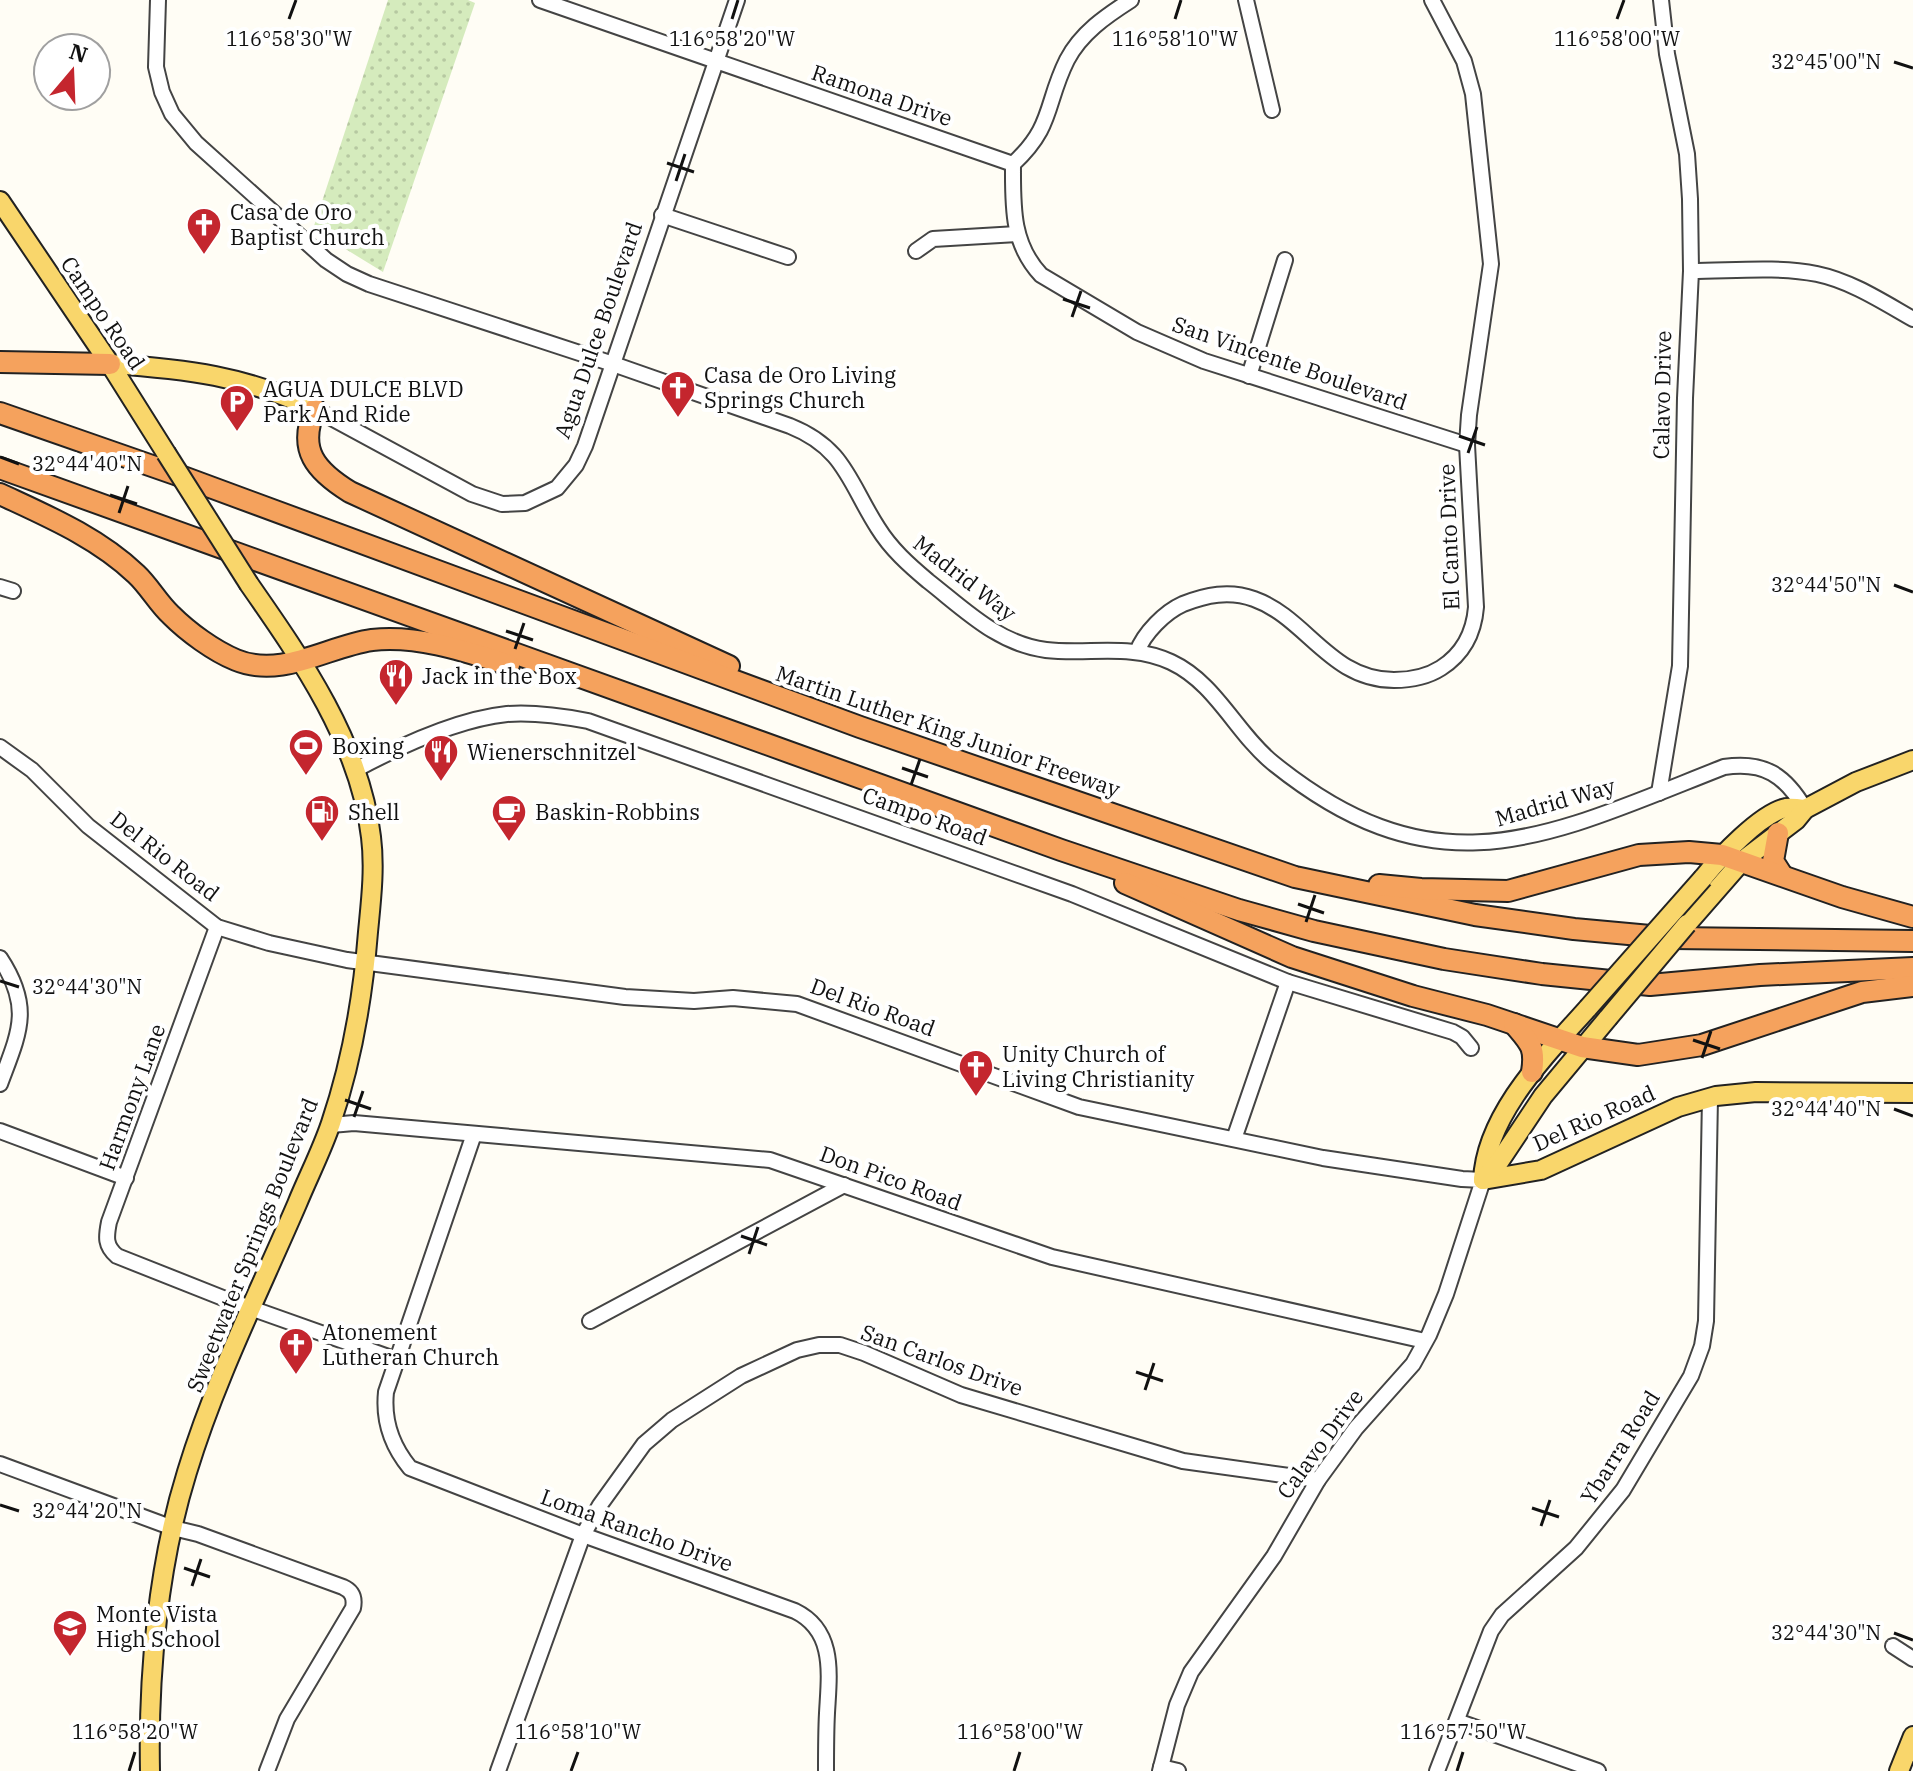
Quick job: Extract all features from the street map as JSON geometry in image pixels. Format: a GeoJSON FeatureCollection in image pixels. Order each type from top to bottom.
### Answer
{"type":"FeatureCollection","features":[{"type":"Feature","properties":{"kind":"highway"},"geometry":{"type":"LineString","coordinates":[[0,362],[110,364]]}},
{"type":"Feature","properties":{"kind":"highway"},"geometry":{"type":"LineString","coordinates":[[315,409],[307,436],[309,451],[320,470],[350,492],[860,727]]}},
{"type":"Feature","properties":{"kind":"highway","name":"Martin Luther King Junior Freeway"},"geometry":{"type":"LineString","coordinates":[[0,413],[175,474],[860,727],[1295,877],[1475,915],[1574,929],[1672,938],[1913,941]]}},
{"type":"Feature","properties":{"kind":"highway"},"geometry":{"type":"LineString","coordinates":[[0,468],[1061,850],[1239,910],[1314,931],[1444,959],[1542,974],[1650,985],[1760,975],[1913,968]]}},
{"type":"Feature","properties":{"kind":"highway"},"geometry":{"type":"LineString","coordinates":[[0,494],[68,526],[109,552],[137,574],[172,616],[237,661],[255,665],[302,661],[371,640],[426,641],[631,701],[787,752]]}},
{"type":"Feature","properties":{"kind":"highway"},"geometry":{"type":"LineString","coordinates":[[1778,833],[1773,861],[1782,875]]}},
{"type":"Feature","properties":{"kind":"highway"},"geometry":{"type":"LineString","coordinates":[[1061,850],[1126,884],[1272,949],[1582,1047],[1638,1055],[1702,1045],[1862,992],[1913,986]]}},
{"type":"Feature","properties":{"kind":"highway"},"geometry":{"type":"LineString","coordinates":[[1295,877],[1421,889],[1508,891],[1639,855],[1689,852],[1732,858],[1842,897],[1913,917]]}},
{"type":"Feature","properties":{"kind":"highway"},"geometry":{"type":"LineString","coordinates":[[1514,1024],[1535,1053],[1532,1072]]}},
{"type":"Feature","properties":{"kind":"main road","name":"Campo Road"},"geometry":{"type":"LineString","coordinates":[[0,201],[166,453]]}},
{"type":"Feature","properties":{"kind":"main road","name":"Agua Dulce Boulevard"},"geometry":{"type":"LineString","coordinates":[[110,364],[209,373],[274,391],[315,409]]}},
{"type":"Feature","properties":{"kind":"main road","name":"Sweetwater Springs Boulevard"},"geometry":{"type":"LineString","coordinates":[[150,1771],[149,1712],[153,1651],[173,1528],[187,1471],[225,1369],[331,1125],[353,1045],[366,962],[372,888],[371,837],[355,770],[328,709],[302,661],[166,453]]}},
{"type":"Feature","properties":{"kind":"main road"},"geometry":{"type":"LineString","coordinates":[[1732,858],[1778,833],[1805,809],[1856,782],[1913,760]]}},
{"type":"Feature","properties":{"kind":"main road"},"geometry":{"type":"LineString","coordinates":[[1711,882],[1776,811],[1788,807],[1805,809]]}},
{"type":"Feature","properties":{"kind":"main road","name":"Calavo Drive"},"geometry":{"type":"LineString","coordinates":[[1483,1180],[1499,1162],[1543,1096],[1655,962],[1711,882]]}},
{"type":"Feature","properties":{"kind":"main road","name":"Calavo Drive"},"geometry":{"type":"LineString","coordinates":[[1483,1180],[1484,1157],[1494,1132],[1532,1072],[1588,1008],[1711,882]]}},
{"type":"Feature","properties":{"kind":"main road","name":"Del Rio Road"},"geometry":{"type":"LineString","coordinates":[[1483,1180],[1541,1170],[1678,1107],[1710,1097],[1756,1092],[1913,1093]]}},
{"type":"Feature","properties":{"kind":"main road"},"geometry":{"type":"LineString","coordinates":[[1899,1771],[1913,1736]]}},
{"type":"Feature","properties":{"kind":"street","name":"Madrid Way"},"geometry":{"type":"LineString","coordinates":[[158,0],[156,67],[172,114],[196,143],[326,260],[369,284],[613,364],[816,438],[840,459],[879,530],[897,553],[982,624],[1002,637],[1024,645],[1049,650],[1137,652],[1172,662],[1210,690],[1255,749],[1318,797],[1360,820],[1406,837],[1491,843],[1595,817],[1724,767],[1752,766],[1786,782],[1805,809]]}},
{"type":"Feature","properties":{"kind":"street","name":"Ramona Drive"},"geometry":{"type":"LineString","coordinates":[[540,0],[1013,164]]}},
{"type":"Feature","properties":{"kind":"street","name":"Agua Dulce Boulevard"},"geometry":{"type":"LineString","coordinates":[[315,409],[480,498],[502,504],[525,503],[557,488],[576,465],[737,0]]}},
{"type":"Feature","properties":{"kind":"street"},"geometry":{"type":"LineString","coordinates":[[1013,164],[1044,127],[1067,61],[1078,43],[1108,15],[1131,0]]}},
{"type":"Feature","properties":{"kind":"street"},"geometry":{"type":"LineString","coordinates":[[1246,0],[1272,110]]}},
{"type":"Feature","properties":{"kind":"street","name":"El Canto Drive"},"geometry":{"type":"LineString","coordinates":[[1137,652],[1141,641],[1176,607],[1200,597],[1232,594],[1252,598],[1270,607],[1338,662],[1360,674],[1378,679],[1401,680],[1423,676],[1442,667],[1462,649],[1475,616],[1467,445],[1469,415],[1491,264],[1473,94],[1464,61],[1432,0]]}},
{"type":"Feature","properties":{"kind":"street","name":"Calavo Drive"},"geometry":{"type":"LineString","coordinates":[[1659,793],[1680,666],[1685,398],[1691,271],[1687,154],[1667,54],[1661,0]]}},
{"type":"Feature","properties":{"kind":"street","name":"San Vincente Boulevard"},"geometry":{"type":"LineString","coordinates":[[1013,164],[1013,216],[1017,234],[1029,262],[1041,275],[1157,342],[1204,361],[1467,445]]}},
{"type":"Feature","properties":{"kind":"street"},"geometry":{"type":"LineString","coordinates":[[662,215],[788,257]]}},
{"type":"Feature","properties":{"kind":"street"},"geometry":{"type":"LineString","coordinates":[[916,251],[933,239],[1017,234]]}},
{"type":"Feature","properties":{"kind":"street"},"geometry":{"type":"LineString","coordinates":[[1249,376],[1285,260]]}},
{"type":"Feature","properties":{"kind":"street"},"geometry":{"type":"LineString","coordinates":[[1691,271],[1785,270],[1819,274],[1858,289],[1913,319]]}},
{"type":"Feature","properties":{"kind":"street","name":"Campo Road"},"geometry":{"type":"LineString","coordinates":[[355,770],[381,756],[467,722],[507,714],[564,716],[588,721],[1072,894],[1288,982],[1453,1032],[1471,1048]]}},
{"type":"Feature","properties":{"kind":"street","name":"Del Rio Road"},"geometry":{"type":"LineString","coordinates":[[0,747],[32,770],[88,826],[217,927],[269,943],[366,962],[625,997],[694,1001],[733,998],[797,1004],[1079,1107],[1323,1158],[1483,1180]]}},
{"type":"Feature","properties":{"kind":"street","name":"Harmony Lane"},"geometry":{"type":"LineString","coordinates":[[217,927],[109,1222],[106,1238],[109,1249],[117,1256],[252,1308]]}},
{"type":"Feature","properties":{"kind":"street"},"geometry":{"type":"LineString","coordinates":[[0,958],[15,984],[21,1004],[16,1040],[0,1084]]}},
{"type":"Feature","properties":{"kind":"street"},"geometry":{"type":"LineString","coordinates":[[1234,1139],[1288,982]]}},
{"type":"Feature","properties":{"kind":"street","name":"Ybarra Road"},"geometry":{"type":"LineString","coordinates":[[1437,1771],[1491,1631],[1502,1615],[1595,1527],[1623,1490],[1691,1376],[1702,1346],[1706,1321],[1710,1097]]}},
{"type":"Feature","properties":{"kind":"street","name":"Don Pico Road"},"geometry":{"type":"LineString","coordinates":[[331,1125],[354,1123],[770,1160],[1052,1257],[1425,1341]]}},
{"type":"Feature","properties":{"kind":"street"},"geometry":{"type":"LineString","coordinates":[[0,1131],[126,1178]]}},
{"type":"Feature","properties":{"kind":"street","name":"Loma Rancho Drive"},"geometry":{"type":"LineString","coordinates":[[474,1134],[386,1392],[386,1416],[396,1449],[410,1468],[583,1535],[795,1611],[813,1623],[824,1640],[829,1664],[826,1771]]}},
{"type":"Feature","properties":{"kind":"street","name":"Calavo Drive"},"geometry":{"type":"LineString","coordinates":[[1161,1769],[1184,1685],[1214,1637],[1274,1556],[1318,1480],[1356,1428],[1413,1364],[1446,1294],[1483,1180]]}},
{"type":"Feature","properties":{"kind":"street"},"geometry":{"type":"LineString","coordinates":[[590,1321],[844,1185]]}},
{"type":"Feature","properties":{"kind":"street"},"geometry":{"type":"LineString","coordinates":[[252,1308],[397,1360]]}},
{"type":"Feature","properties":{"kind":"street","name":"San Carlos Drive"},"geometry":{"type":"LineString","coordinates":[[498,1771],[583,1535],[600,1505],[644,1444],[672,1420],[741,1376],[797,1350],[819,1345],[840,1345],[961,1395],[1183,1461],[1318,1480]]}},
{"type":"Feature","properties":{"kind":"street"},"geometry":{"type":"LineString","coordinates":[[0,1464],[343,1587],[353,1596],[353,1608],[287,1719],[267,1771]]}},
{"type":"Feature","properties":{"kind":"street"},"geometry":{"type":"LineString","coordinates":[[1893,1646],[1913,1659]]}},
{"type":"Feature","properties":{"kind":"street"},"geometry":{"type":"LineString","coordinates":[[1457,1721],[1598,1771]]}},
{"type":"Feature","properties":{"kind":"street"},"geometry":{"type":"LineString","coordinates":[[1161,1769],[1178,1771]]}},
{"type":"Feature","properties":{"kind":"green space"},"geometry":{"type":"Polygon","coordinates":[[[388,0],[468,0],[475,3],[383,272],[313,229],[388,0]]]}},
{"type":"Feature","properties":{"kind":"place","name":"Casa de Oro Baptist Church"},"geometry":{"type":"Point","coordinates":[204,256]}},
{"type":"Feature","properties":{"kind":"place","name":"Casa de Oro Living Springs Church"},"geometry":{"type":"Point","coordinates":[678,419]}},
{"type":"Feature","properties":{"kind":"place","name":"AGUA DULCE BLVD Park And Ride"},"geometry":{"type":"Point","coordinates":[237,433]}},
{"type":"Feature","properties":{"kind":"place","name":"Jack in the Box"},"geometry":{"type":"Point","coordinates":[396,707]}},
{"type":"Feature","properties":{"kind":"place","name":"Boxing"},"geometry":{"type":"Point","coordinates":[306,777]}},
{"type":"Feature","properties":{"kind":"place","name":"Wienerschnitzel"},"geometry":{"type":"Point","coordinates":[441,783]}},
{"type":"Feature","properties":{"kind":"place","name":"Shell"},"geometry":{"type":"Point","coordinates":[322,843]}},
{"type":"Feature","properties":{"kind":"place","name":"Baskin-Robbins"},"geometry":{"type":"Point","coordinates":[509,843]}},
{"type":"Feature","properties":{"kind":"place","name":"Unity Church of Living Christianity"},"geometry":{"type":"Point","coordinates":[976,1098]}},
{"type":"Feature","properties":{"kind":"place","name":"Atonement Lutheran Church"},"geometry":{"type":"Point","coordinates":[296,1376]}},
{"type":"Feature","properties":{"kind":"place","name":"Monte Vista High School"},"geometry":{"type":"Point","coordinates":[70,1658]}}]}
